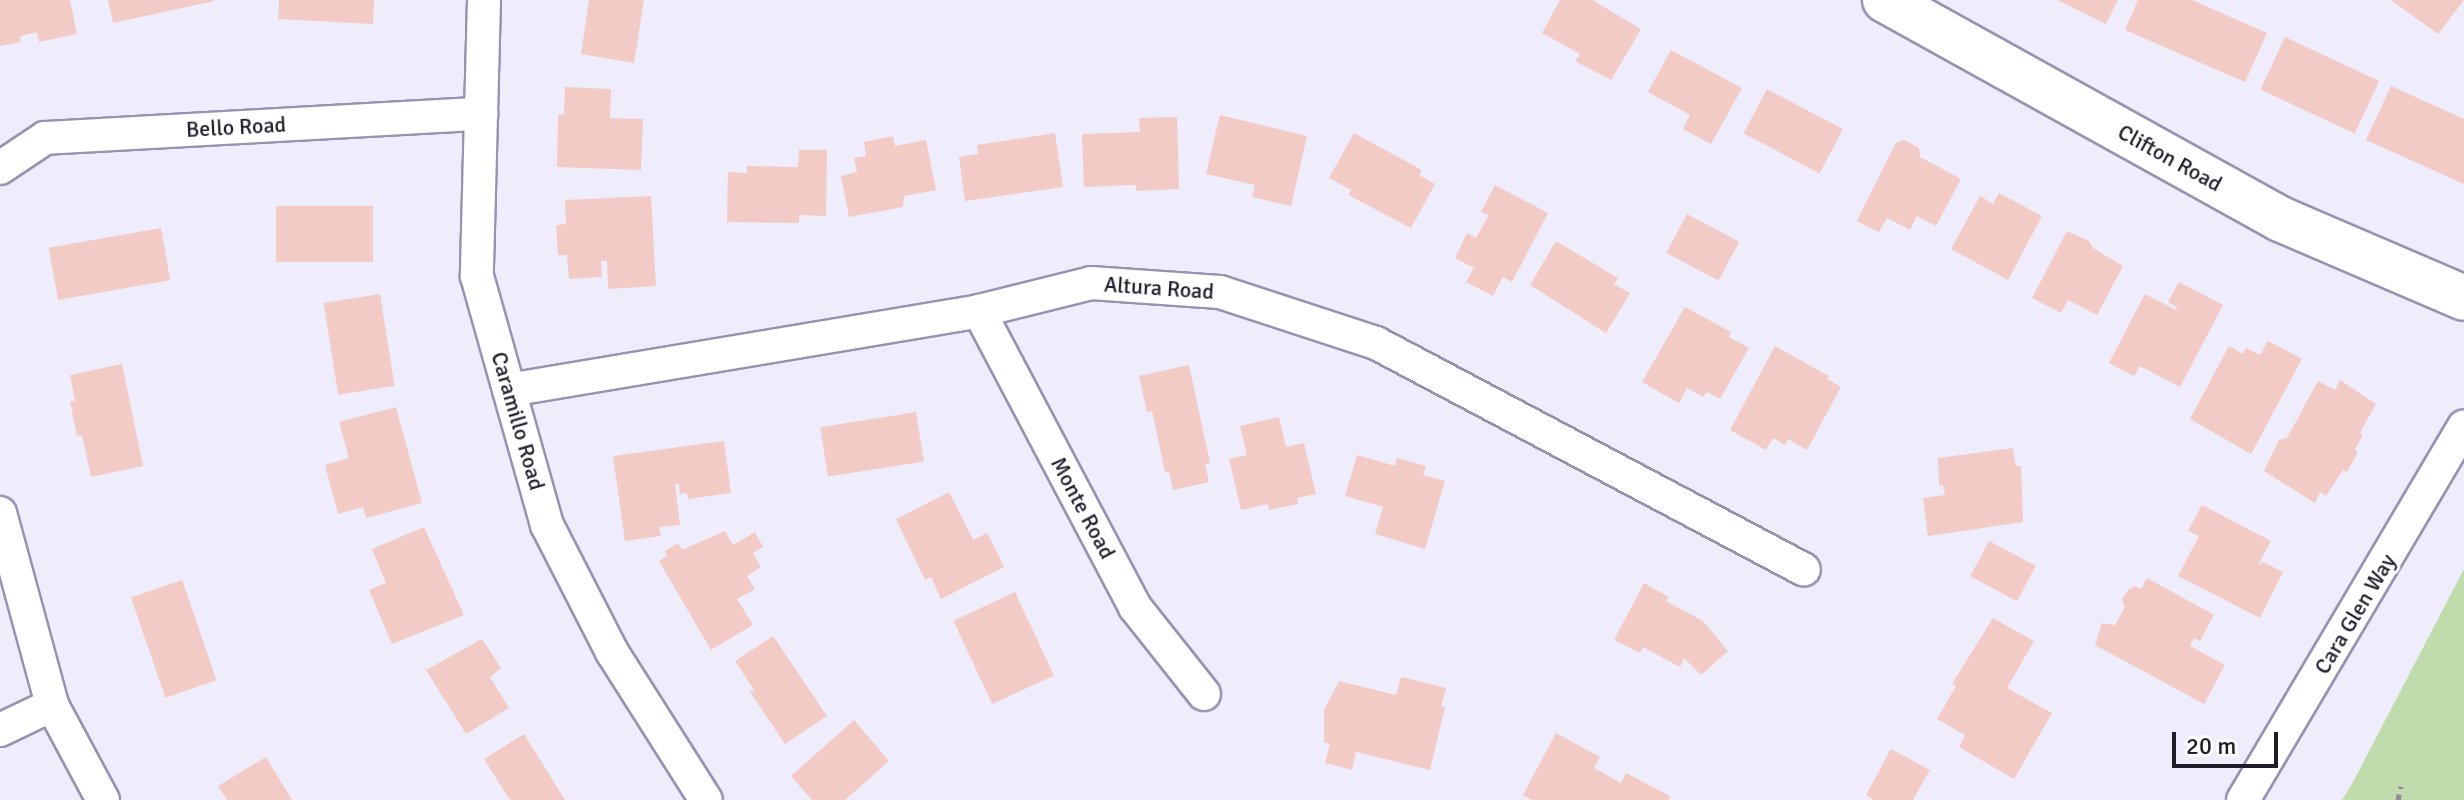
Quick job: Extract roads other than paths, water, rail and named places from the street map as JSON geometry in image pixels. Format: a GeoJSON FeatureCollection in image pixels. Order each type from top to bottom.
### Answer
{"type":"FeatureCollection","features":[{"type":"Feature","properties":{"kind":"main road","name":"Clifton Road"},"geometry":{"type":"LineString","coordinates":[[1885,0],[2280,219],[2464,298]]}},
{"type":"Feature","properties":{"kind":"street","name":"Caramillo Road"},"geometry":{"type":"LineString","coordinates":[[484,0],[477,276],[547,525],[612,652],[706,800]]}},
{"type":"Feature","properties":{"kind":"street","name":"Bello Road"},"geometry":{"type":"LineString","coordinates":[[0,168],[45,138],[481,114]]}},
{"type":"Feature","properties":{"kind":"street","name":"Altura Road"},"geometry":{"type":"LineString","coordinates":[[509,390],[979,311],[1091,283],[1220,292],[1376,343],[1804,570]]}},
{"type":"Feature","properties":{"kind":"street","name":"Monte Road"},"geometry":{"type":"LineString","coordinates":[[979,311],[1135,607],[1204,694]]}},
{"type":"Feature","properties":{"kind":"street","name":"Cara Glen Way"},"geometry":{"type":"LineString","coordinates":[[2243,800],[2464,427]]}},
{"type":"Feature","properties":{"kind":"street"},"geometry":{"type":"LineString","coordinates":[[0,513],[52,705],[103,800]]}},
{"type":"Feature","properties":{"kind":"street"},"geometry":{"type":"LineString","coordinates":[[0,730],[52,705]]}}]}
